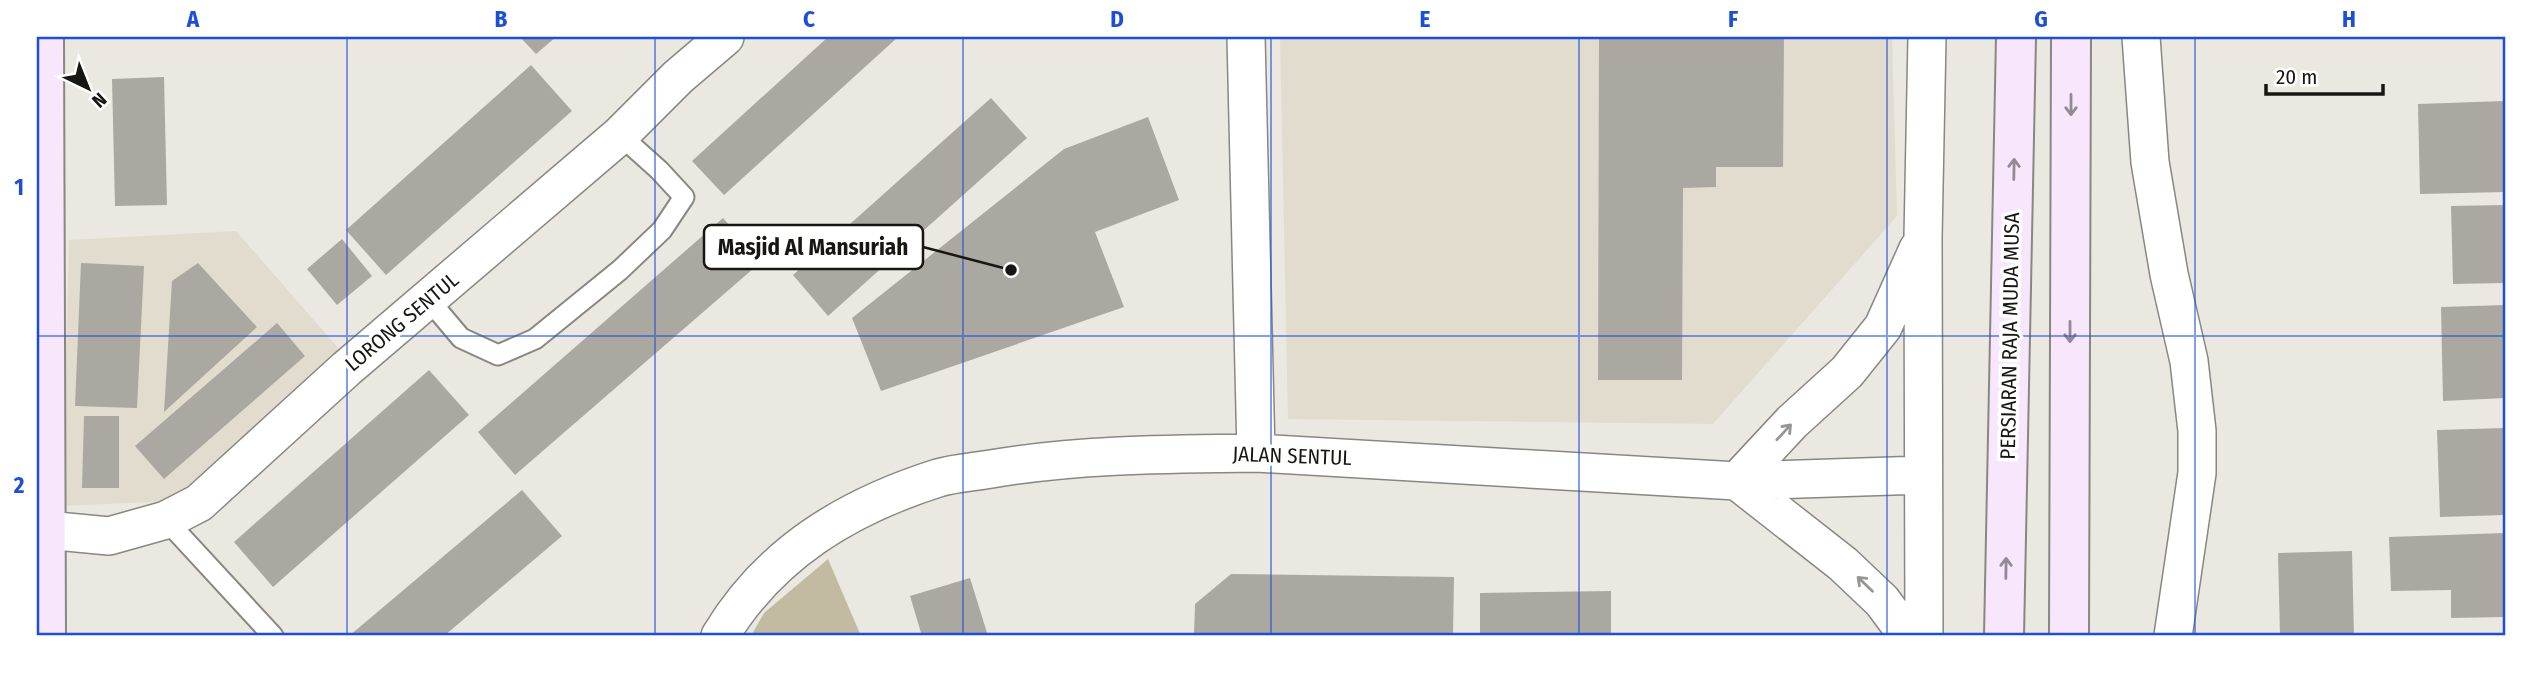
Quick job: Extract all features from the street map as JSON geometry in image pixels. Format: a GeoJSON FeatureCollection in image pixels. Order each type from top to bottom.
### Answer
{"type":"FeatureCollection","features":[{"type":"Feature","properties":{"kind":"main road"},"geometry":{"type":"LineString","coordinates":[[44,37],[46,636]]}},
{"type":"Feature","properties":{"kind":"main road","name":"PERSIARAN RAJA MUDA MUSA"},"geometry":{"type":"LineString","coordinates":[[2004,636],[2017,37]]}},
{"type":"Feature","properties":{"kind":"main road"},"geometry":{"type":"LineString","coordinates":[[2069,636],[2071,37]]}},
{"type":"Feature","properties":{"kind":"street","name":"LORONG SENTUL"},"geometry":{"type":"LineString","coordinates":[[46,530],[109,536],[166,520],[199,503],[346,369],[620,135],[678,76],[725,37]]}},
{"type":"Feature","properties":{"kind":"street"},"geometry":{"type":"LineString","coordinates":[[1246,37],[1256,453]]}},
{"type":"Feature","properties":{"kind":"street"},"geometry":{"type":"LineString","coordinates":[[1924,636],[1923,237],[1927,37]]}},
{"type":"Feature","properties":{"kind":"street"},"geometry":{"type":"LineString","coordinates":[[2141,37],[2150,162],[2169,274],[2189,361],[2197,431],[2197,473],[2173,636]]}},
{"type":"Feature","properties":{"kind":"street"},"geometry":{"type":"LineString","coordinates":[[1908,636],[1882,601],[1843,564],[1737,481],[1792,422],[1847,372],[1884,327],[1923,237]]}},
{"type":"Feature","properties":{"kind":"street","name":"JALAN SENTUL"},"geometry":{"type":"LineString","coordinates":[[720,636],[736,610],[764,577],[807,540],[870,505],[941,477],[1037,461],[1256,453],[1737,481],[1923,475]]}},
{"type":"Feature","properties":{"kind":"lane"},"geometry":{"type":"LineString","coordinates":[[429,300],[461,338],[498,355],[535,339],[621,270],[662,230],[684,197],[620,135]]}},
{"type":"Feature","properties":{"kind":"lane"},"geometry":{"type":"LineString","coordinates":[[166,520],[273,636]]}},
{"type":"Feature","properties":{"kind":"shaded area"},"geometry":{"type":"Polygon","coordinates":[[[1280,37],[1892,37],[1897,216],[1713,424],[1288,419],[1280,37]]]}},
{"type":"Feature","properties":{"kind":"shaded area"},"geometry":{"type":"Polygon","coordinates":[[[236,231],[339,349],[172,501],[62,506],[69,240],[236,231]]]}},
{"type":"Feature","properties":{"kind":"shaded area"},"geometry":{"type":"Polygon","coordinates":[[[828,559],[861,636],[751,636],[764,613],[828,559]]]}},
{"type":"Feature","properties":{"kind":"building"},"geometry":{"type":"Polygon","coordinates":[[[520,37],[556,37],[536,54],[520,37]]]}},
{"type":"Feature","properties":{"kind":"building"},"geometry":{"type":"Polygon","coordinates":[[[828,37],[898,37],[724,195],[692,161],[828,37]]]}},
{"type":"Feature","properties":{"kind":"building"},"geometry":{"type":"Polygon","coordinates":[[[1599,37],[1784,37],[1783,167],[1716,167],[1716,187],[1683,188],[1682,380],[1598,380],[1599,37]]]}},
{"type":"Feature","properties":{"kind":"building"},"geometry":{"type":"Polygon","coordinates":[[[531,65],[572,111],[386,275],[346,230],[531,65]]]}},
{"type":"Feature","properties":{"kind":"building"},"geometry":{"type":"Polygon","coordinates":[[[164,77],[167,205],[115,206],[112,79],[164,77]]]}},
{"type":"Feature","properties":{"kind":"building"},"geometry":{"type":"Polygon","coordinates":[[[991,98],[1027,138],[828,316],[793,275],[991,98]]]}},
{"type":"Feature","properties":{"kind":"building"},"geometry":{"type":"Polygon","coordinates":[[[2505,101],[2505,192],[2420,194],[2418,104],[2505,101]]]}},
{"type":"Feature","properties":{"kind":"building"},"geometry":{"type":"Polygon","coordinates":[[[1148,117],[1179,200],[1095,232],[1124,307],[881,391],[852,318],[1064,149],[1148,117]]]}},
{"type":"Feature","properties":{"kind":"building"},"geometry":{"type":"Polygon","coordinates":[[[2505,205],[2505,283],[2453,284],[2451,206],[2505,205]]]}},
{"type":"Feature","properties":{"kind":"building"},"geometry":{"type":"Polygon","coordinates":[[[723,218],[761,262],[515,475],[478,432],[723,218]]]}},
{"type":"Feature","properties":{"kind":"building"},"geometry":{"type":"Polygon","coordinates":[[[342,239],[372,276],[337,305],[307,269],[342,239]]]}},
{"type":"Feature","properties":{"kind":"building"},"geometry":{"type":"Polygon","coordinates":[[[81,263],[144,266],[137,408],[75,406],[81,263]]]}},
{"type":"Feature","properties":{"kind":"building"},"geometry":{"type":"Polygon","coordinates":[[[198,263],[257,327],[164,412],[172,281],[198,263]]]}},
{"type":"Feature","properties":{"kind":"building"},"geometry":{"type":"Polygon","coordinates":[[[2505,305],[2505,398],[2443,401],[2441,307],[2505,305]]]}},
{"type":"Feature","properties":{"kind":"building"},"geometry":{"type":"Polygon","coordinates":[[[277,323],[305,356],[164,479],[135,446],[277,323]]]}},
{"type":"Feature","properties":{"kind":"building"},"geometry":{"type":"Polygon","coordinates":[[[429,370],[469,415],[273,587],[234,542],[429,370]]]}},
{"type":"Feature","properties":{"kind":"building"},"geometry":{"type":"Polygon","coordinates":[[[84,416],[119,416],[119,488],[82,488],[84,416]]]}},
{"type":"Feature","properties":{"kind":"building"},"geometry":{"type":"Polygon","coordinates":[[[2505,428],[2505,515],[2440,517],[2437,430],[2505,428]]]}},
{"type":"Feature","properties":{"kind":"building"},"geometry":{"type":"Polygon","coordinates":[[[522,490],[562,536],[444,636],[349,636],[522,490]]]}},
{"type":"Feature","properties":{"kind":"building"},"geometry":{"type":"Polygon","coordinates":[[[2505,533],[2505,617],[2451,618],[2451,590],[2391,591],[2389,537],[2505,533]]]}},
{"type":"Feature","properties":{"kind":"building"},"geometry":{"type":"Polygon","coordinates":[[[2352,551],[2354,636],[2280,636],[2278,553],[2352,551]]]}},
{"type":"Feature","properties":{"kind":"building"},"geometry":{"type":"Polygon","coordinates":[[[1231,574],[1454,577],[1453,636],[1194,636],[1195,604],[1231,574]]]}},
{"type":"Feature","properties":{"kind":"building"},"geometry":{"type":"Polygon","coordinates":[[[970,578],[988,636],[922,636],[910,596],[970,578]]]}},
{"type":"Feature","properties":{"kind":"building"},"geometry":{"type":"Polygon","coordinates":[[[1611,591],[1611,636],[1480,636],[1480,593],[1611,591]]]}},
{"type":"Feature","properties":{"kind":"place","name":"Masjid Al Mansuriah"},"geometry":{"type":"Point","coordinates":[1011,270]}}]}
